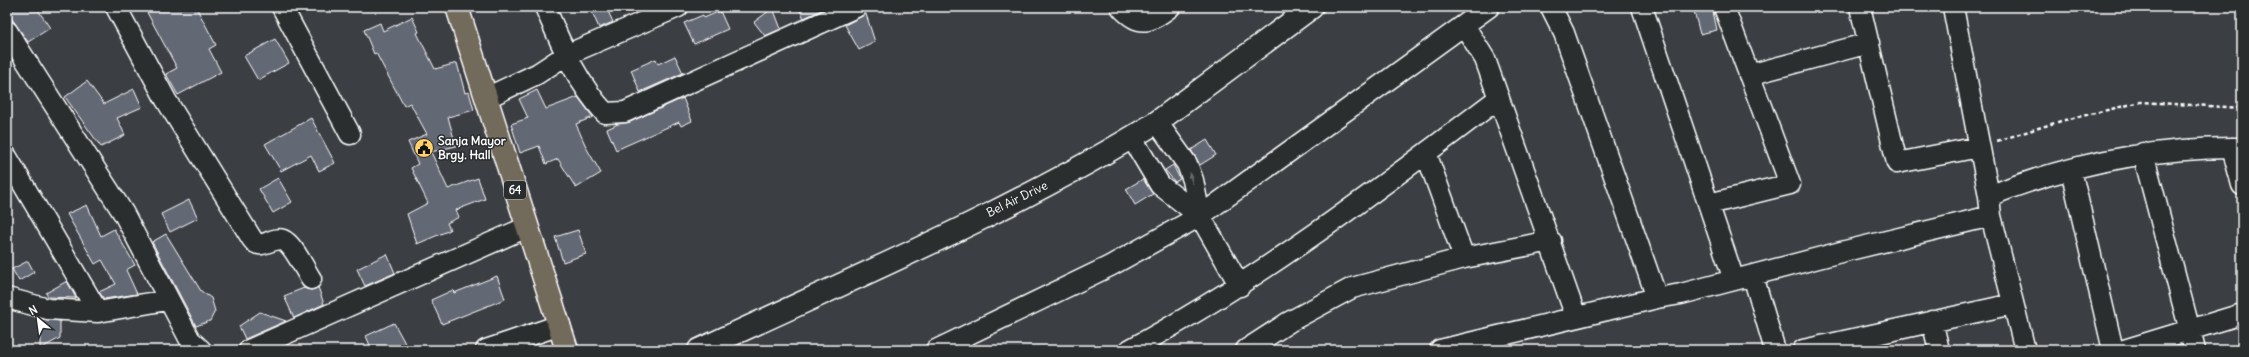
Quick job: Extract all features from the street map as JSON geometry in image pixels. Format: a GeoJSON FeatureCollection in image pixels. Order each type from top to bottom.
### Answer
{"type":"FeatureCollection","features":[{"type":"Feature","properties":{"kind":"main road","name":"64"},"geometry":{"type":"LineString","coordinates":[[457,7],[567,350]]}},
{"type":"Feature","properties":{"kind":"street"},"geometry":{"type":"LineString","coordinates":[[116,7],[166,100],[255,244],[260,245],[277,240],[284,240],[291,246],[311,279]]}},
{"type":"Feature","properties":{"kind":"street"},"geometry":{"type":"LineString","coordinates":[[282,7],[350,134]]}},
{"type":"Feature","properties":{"kind":"street"},"geometry":{"type":"LineString","coordinates":[[545,7],[558,59],[605,112],[625,112],[856,7]]}},
{"type":"Feature","properties":{"kind":"street"},"geometry":{"type":"LineString","coordinates":[[485,93],[537,74],[558,59],[678,7]]}},
{"type":"Feature","properties":{"kind":"street"},"geometry":{"type":"LineString","coordinates":[[1121,7],[1130,17],[1141,22],[1155,18],[1170,7]]}},
{"type":"Feature","properties":{"kind":"street","name":"Bel Air Drive"},"geometry":{"type":"LineString","coordinates":[[699,350],[951,232],[1054,180],[1132,138],[1157,122],[1312,7]]}},
{"type":"Feature","properties":{"kind":"street"},"geometry":{"type":"LineString","coordinates":[[936,350],[1110,266],[1200,216],[1489,7]]}},
{"type":"Feature","properties":{"kind":"street"},"geometry":{"type":"LineString","coordinates":[[1551,7],[1564,33],[1657,298]]}},
{"type":"Feature","properties":{"kind":"street"},"geometry":{"type":"LineString","coordinates":[[1642,7],[1734,280]]}},
{"type":"Feature","properties":{"kind":"street"},"geometry":{"type":"LineString","coordinates":[[1709,204],[1790,184],[1724,7]]}},
{"type":"Feature","properties":{"kind":"street"},"geometry":{"type":"LineString","coordinates":[[1860,7],[1897,163],[1979,147]]}},
{"type":"Feature","properties":{"kind":"street"},"geometry":{"type":"LineString","coordinates":[[1953,7],[1989,196],[1991,216],[2024,350]]}},
{"type":"Feature","properties":{"kind":"street"},"geometry":{"type":"LineString","coordinates":[[1464,25],[1485,59],[1551,241],[1576,317]]}},
{"type":"Feature","properties":{"kind":"street"},"geometry":{"type":"LineString","coordinates":[[7,31],[124,214],[167,300],[190,340],[201,350]]}},
{"type":"Feature","properties":{"kind":"street"},"geometry":{"type":"LineString","coordinates":[[1750,75],[1869,43]]}},
{"type":"Feature","properties":{"kind":"street"},"geometry":{"type":"LineString","coordinates":[[1129,350],[1240,286],[1280,260],[1426,154],[1499,98]]}},
{"type":"Feature","properties":{"kind":"street"},"geometry":{"type":"LineString","coordinates":[[1157,122],[1187,164],[1200,216],[1240,286]]}},
{"type":"Feature","properties":{"kind":"street"},"geometry":{"type":"LineString","coordinates":[[1132,138],[1160,184],[1200,216]]}},
{"type":"Feature","properties":{"kind":"street"},"geometry":{"type":"LineString","coordinates":[[1989,196],[2031,179],[2143,153],[2237,148],[2242,185]]}},
{"type":"Feature","properties":{"kind":"street"},"geometry":{"type":"LineString","coordinates":[[2143,153],[2195,350]]}},
{"type":"Feature","properties":{"kind":"street"},"geometry":{"type":"LineString","coordinates":[[1426,154],[1464,258]]}},
{"type":"Feature","properties":{"kind":"street"},"geometry":{"type":"LineString","coordinates":[[7,157],[98,312]]}},
{"type":"Feature","properties":{"kind":"street"},"geometry":{"type":"LineString","coordinates":[[2071,170],[2112,350]]}},
{"type":"Feature","properties":{"kind":"street"},"geometry":{"type":"LineString","coordinates":[[1440,350],[1657,298],[1681,294],[1991,216]]}},
{"type":"Feature","properties":{"kind":"street"},"geometry":{"type":"LineString","coordinates":[[249,350],[527,228]]}},
{"type":"Feature","properties":{"kind":"street"},"geometry":{"type":"LineString","coordinates":[[1246,350],[1272,342],[1352,288],[1464,258],[1551,241]]}},
{"type":"Feature","properties":{"kind":"street"},"geometry":{"type":"LineString","coordinates":[[1753,276],[1774,350]]}},
{"type":"Feature","properties":{"kind":"street"},"geometry":{"type":"LineString","coordinates":[[9,296],[48,309],[98,312],[167,300]]}},
{"type":"Feature","properties":{"kind":"street"},"geometry":{"type":"LineString","coordinates":[[1803,350],[1852,345],[1932,321],[2013,304]]}},
{"type":"Feature","properties":{"kind":"street"},"geometry":{"type":"LineString","coordinates":[[2124,350],[2242,314]]}},
{"type":"Feature","properties":{"kind":"street"},"geometry":{"type":"LineString","coordinates":[[1932,321],[1939,350]]}},
{"type":"Feature","properties":{"kind":"street"},"geometry":{"type":"LineString","coordinates":[[486,350],[560,325]]}},
{"type":"Feature","properties":{"kind":"path"},"geometry":{"type":"LineString","coordinates":[[1979,147],[2061,121],[2141,102],[2242,108]]}},
{"type":"Feature","properties":{"kind":"building"},"geometry":{"type":"Polygon","coordinates":[[[17,7],[36,7],[50,28],[28,42],[8,13],[17,7]]]}},
{"type":"Feature","properties":{"kind":"building"},"geometry":{"type":"Polygon","coordinates":[[[144,7],[196,7],[216,45],[209,49],[221,72],[178,95],[166,74],[177,68],[144,7]]]}},
{"type":"Feature","properties":{"kind":"building"},"geometry":{"type":"Polygon","coordinates":[[[590,7],[606,7],[613,22],[599,28],[590,7]]]}},
{"type":"Feature","properties":{"kind":"building"},"geometry":{"type":"Polygon","coordinates":[[[798,7],[828,7],[804,18],[798,7]]]}},
{"type":"Feature","properties":{"kind":"building"},"geometry":{"type":"Polygon","coordinates":[[[1693,7],[1712,7],[1717,30],[1700,34],[1693,7]]]}},
{"type":"Feature","properties":{"kind":"building"},"geometry":{"type":"Polygon","coordinates":[[[773,8],[781,29],[765,36],[754,22],[773,8]]]}},
{"type":"Feature","properties":{"kind":"building"},"geometry":{"type":"Polygon","coordinates":[[[720,11],[728,29],[694,44],[684,23],[703,15],[704,18],[720,11]]]}},
{"type":"Feature","properties":{"kind":"building"},"geometry":{"type":"Polygon","coordinates":[[[866,14],[875,42],[859,50],[845,25],[866,14]]]}},
{"type":"Feature","properties":{"kind":"building"},"geometry":{"type":"Polygon","coordinates":[[[412,17],[419,32],[417,33],[435,69],[457,63],[465,93],[469,92],[474,110],[448,117],[456,146],[431,152],[448,189],[478,178],[485,199],[456,210],[459,217],[447,223],[450,230],[417,244],[407,214],[428,203],[411,168],[418,164],[408,142],[427,134],[410,103],[404,106],[376,53],[374,54],[364,30],[380,23],[383,31],[412,17]]]}},
{"type":"Feature","properties":{"kind":"building"},"geometry":{"type":"Polygon","coordinates":[[[275,39],[289,63],[258,80],[244,56],[275,39]]]}},
{"type":"Feature","properties":{"kind":"building"},"geometry":{"type":"Polygon","coordinates":[[[675,56],[683,73],[640,92],[631,70],[656,59],[658,64],[675,56]]]}},
{"type":"Feature","properties":{"kind":"building"},"geometry":{"type":"Polygon","coordinates":[[[87,81],[104,104],[134,89],[142,107],[117,118],[125,135],[101,147],[65,97],[87,81]]]}},
{"type":"Feature","properties":{"kind":"building"},"geometry":{"type":"Polygon","coordinates":[[[537,90],[546,109],[578,97],[593,117],[576,124],[587,149],[601,173],[576,188],[558,159],[546,164],[539,146],[520,153],[511,124],[528,118],[519,99],[537,90]]]}},
{"type":"Feature","properties":{"kind":"building"},"geometry":{"type":"Polygon","coordinates":[[[683,98],[692,121],[681,126],[679,122],[616,150],[607,129],[618,124],[630,122],[683,98]]]}},
{"type":"Feature","properties":{"kind":"building"},"geometry":{"type":"Polygon","coordinates":[[[311,118],[335,163],[319,171],[311,155],[281,171],[265,144],[311,118]]]}},
{"type":"Feature","properties":{"kind":"building"},"geometry":{"type":"Polygon","coordinates":[[[1207,140],[1216,155],[1200,165],[1191,150],[1207,140]]]}},
{"type":"Feature","properties":{"kind":"building"},"geometry":{"type":"Polygon","coordinates":[[[1173,165],[1180,179],[1175,182],[1165,170],[1173,165]]]}},
{"type":"Feature","properties":{"kind":"building"},"geometry":{"type":"Polygon","coordinates":[[[278,178],[292,202],[273,213],[259,189],[278,178]]]}},
{"type":"Feature","properties":{"kind":"building"},"geometry":{"type":"Polygon","coordinates":[[[1143,179],[1153,194],[1135,205],[1126,189],[1143,179]]]}},
{"type":"Feature","properties":{"kind":"building"},"geometry":{"type":"Polygon","coordinates":[[[189,200],[198,218],[170,232],[161,214],[189,200]]]}},
{"type":"Feature","properties":{"kind":"building"},"geometry":{"type":"Polygon","coordinates":[[[87,205],[101,236],[114,229],[135,265],[126,270],[137,294],[104,299],[99,292],[116,284],[102,260],[95,264],[67,214],[87,205]]]}},
{"type":"Feature","properties":{"kind":"building"},"geometry":{"type":"Polygon","coordinates":[[[578,230],[586,254],[563,262],[555,237],[578,230]]]}},
{"type":"Feature","properties":{"kind":"building"},"geometry":{"type":"Polygon","coordinates":[[[166,234],[201,291],[211,298],[215,311],[210,321],[196,326],[152,242],[166,234]]]}},
{"type":"Feature","properties":{"kind":"building"},"geometry":{"type":"Polygon","coordinates":[[[387,254],[395,273],[365,286],[357,269],[387,254]]]}},
{"type":"Feature","properties":{"kind":"building"},"geometry":{"type":"Polygon","coordinates":[[[28,261],[34,272],[19,281],[12,269],[28,261]]]}},
{"type":"Feature","properties":{"kind":"building"},"geometry":{"type":"Polygon","coordinates":[[[497,276],[505,299],[442,324],[431,300],[453,290],[454,293],[497,276]]]}},
{"type":"Feature","properties":{"kind":"building"},"geometry":{"type":"Polygon","coordinates":[[[67,281],[76,298],[48,297],[46,293],[67,281]]]}},
{"type":"Feature","properties":{"kind":"building"},"geometry":{"type":"Polygon","coordinates":[[[318,287],[324,304],[294,318],[284,296],[304,288],[311,290],[318,287]]]}},
{"type":"Feature","properties":{"kind":"building"},"geometry":{"type":"Polygon","coordinates":[[[260,312],[286,321],[245,339],[239,326],[260,312]]]}},
{"type":"Feature","properties":{"kind":"building"},"geometry":{"type":"Polygon","coordinates":[[[40,319],[60,321],[60,338],[40,349],[40,319]]]}},
{"type":"Feature","properties":{"kind":"building"},"geometry":{"type":"Polygon","coordinates":[[[394,323],[406,345],[394,350],[372,350],[366,336],[394,323]]]}},
{"type":"Feature","properties":{"kind":"place","name":"Sanja Mayor Brgy. Hall"},"geometry":{"type":"Point","coordinates":[424,148]}}]}
